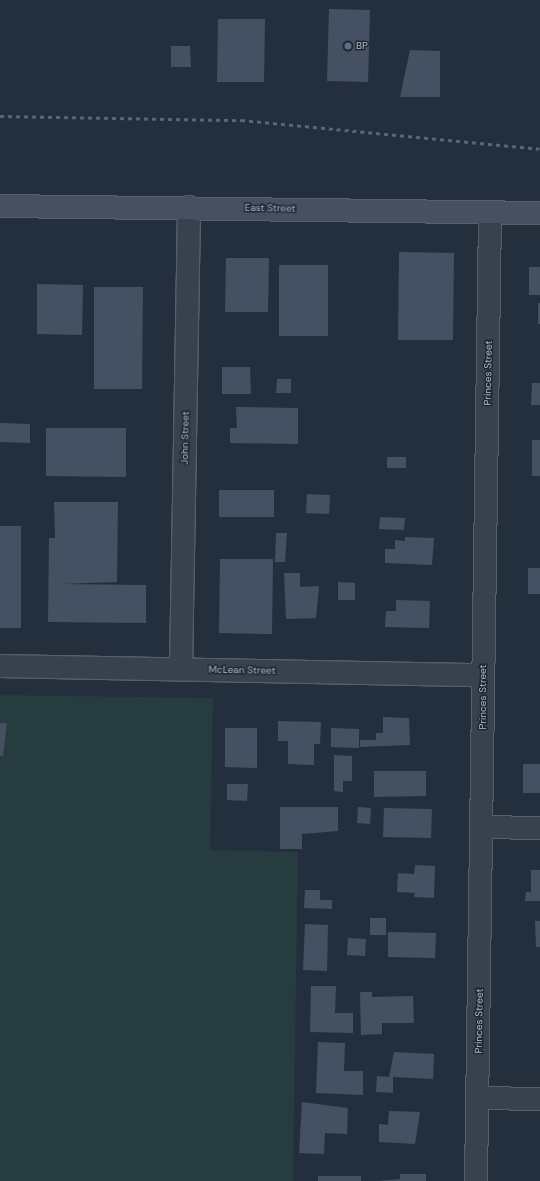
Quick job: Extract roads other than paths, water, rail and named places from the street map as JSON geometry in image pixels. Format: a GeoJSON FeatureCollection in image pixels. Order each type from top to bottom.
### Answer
{"type":"FeatureCollection","features":[{"type":"Feature","properties":{"kind":"main road","name":"East Street"},"geometry":{"type":"LineString","coordinates":[[0,206],[189,207],[540,213]]}},
{"type":"Feature","properties":{"kind":"street","name":"John Street"},"geometry":{"type":"LineString","coordinates":[[182,669],[189,207]]}},
{"type":"Feature","properties":{"kind":"street","name":"Princes Street"},"geometry":{"type":"LineString","coordinates":[[476,1181],[490,212]]}},
{"type":"Feature","properties":{"kind":"street","name":"McLean Street"},"geometry":{"type":"LineString","coordinates":[[0,666],[483,675]]}},
{"type":"Feature","properties":{"kind":"street"},"geometry":{"type":"LineString","coordinates":[[482,828],[540,828]]}},
{"type":"Feature","properties":{"kind":"street"},"geometry":{"type":"LineString","coordinates":[[478,1098],[540,1099]]}},
{"type":"Feature","properties":{"kind":"railway"},"geometry":{"type":"LineString","coordinates":[[0,116],[241,120],[540,149]]}},
{"type":"Feature","properties":{"kind":"place","name":"BP"},"geometry":{"type":"Point","coordinates":[348,46]}}]}
